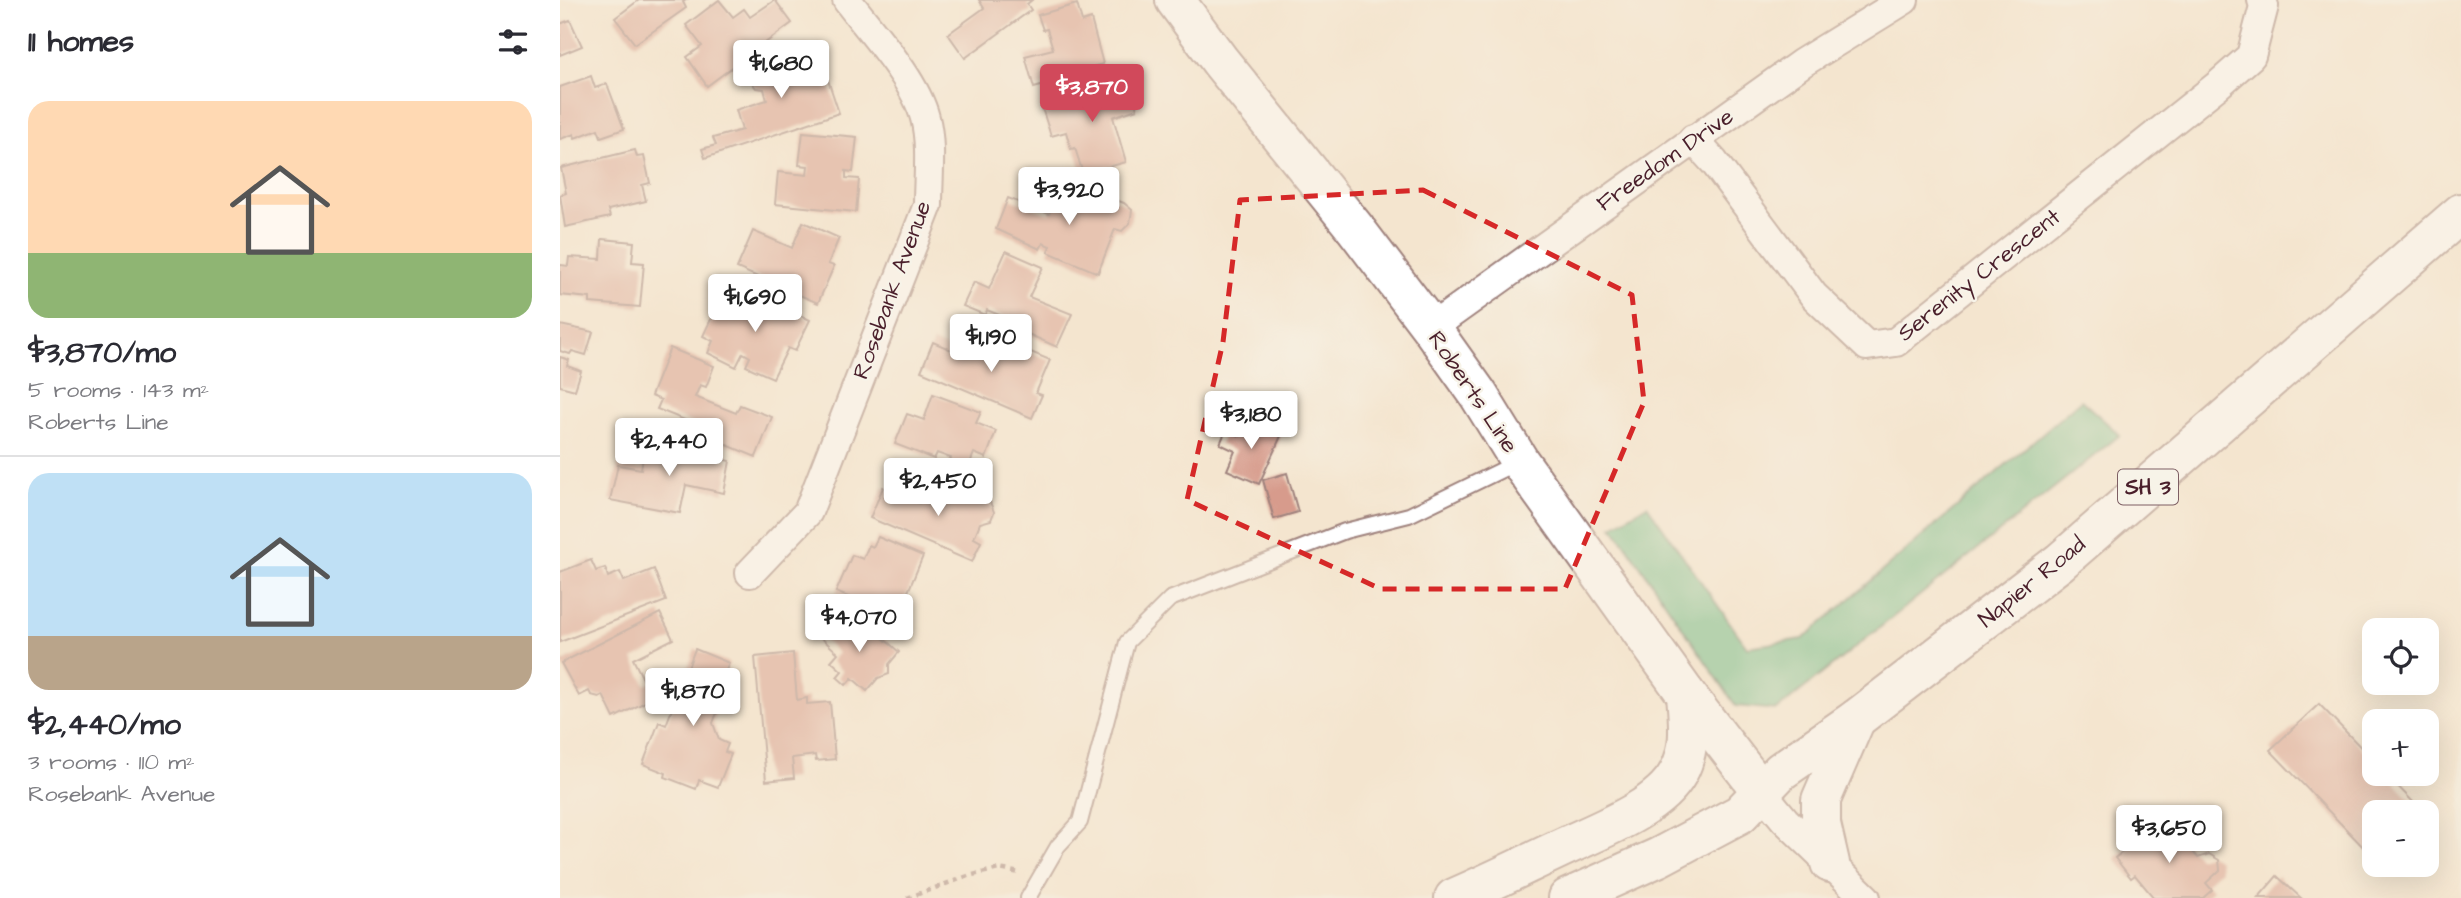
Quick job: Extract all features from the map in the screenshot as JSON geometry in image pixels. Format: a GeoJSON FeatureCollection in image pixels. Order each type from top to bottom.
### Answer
{"type":"FeatureCollection","features":[{"type":"Feature","properties":{"kind":"main road","name":"Roberts Line"},"geometry":{"type":"LineString","coordinates":[[1175,0],[1431,328],[1478,394],[1520,461],[1686,694],[1761,791]]}},
{"type":"Feature","properties":{"kind":"main road","name":"Napier Road"},"geometry":{"type":"LineString","coordinates":[[1568,898],[1659,857],[1740,814],[1781,771],[1856,719],[2060,562],[2461,213]]}},
{"type":"Feature","properties":{"kind":"main road"},"geometry":{"type":"LineString","coordinates":[[1454,898],[1633,813],[1667,789],[1679,772],[1687,749],[1689,728],[1686,694]]}},
{"type":"Feature","properties":{"kind":"main road"},"geometry":{"type":"LineString","coordinates":[[1830,863],[1821,824],[1821,800],[1856,719]]}},
{"type":"Feature","properties":{"kind":"street","name":"Rosebank Avenue"},"geometry":{"type":"LineString","coordinates":[[750,573],[808,512],[928,205],[925,117],[906,78],[847,0]]}},
{"type":"Feature","properties":{"kind":"street","name":"Freedom Drive"},"geometry":{"type":"LineString","coordinates":[[1431,328],[1802,63],[1904,0]]}},
{"type":"Feature","properties":{"kind":"street","name":"Serenity Crescent"},"geometry":{"type":"LineString","coordinates":[[1693,139],[1714,162],[1814,296],[1867,346],[1896,342],[2218,85],[2250,56],[2263,6],[2262,0]]}},
{"type":"Feature","properties":{"kind":"street"},"geometry":{"type":"LineString","coordinates":[[1761,791],[1785,820],[1866,898]]}},
{"type":"Feature","properties":{"kind":"lane"},"geometry":{"type":"LineString","coordinates":[[1028,898],[1058,846],[1080,822],[1127,642],[1170,599],[1345,531],[1409,515],[1520,461]]}},
{"type":"Feature","properties":{"kind":"path"},"geometry":{"type":"LineString","coordinates":[[907,898],[968,876],[999,869],[1041,877]]}},
{"type":"Feature","properties":{"kind":"highlighted area"},"geometry":{"type":"Polygon","coordinates":[[[1423,190],[1632,295],[1644,402],[1565,589],[1381,589],[1187,500],[1223,342],[1240,200],[1423,190]]]}},
{"type":"Feature","properties":{"kind":"green space"},"geometry":{"type":"Polygon","coordinates":[[[2081,400],[2120,435],[1777,710],[1736,706],[1613,526],[1647,505],[1747,647],[1803,639],[2081,400]]]}},
{"type":"Feature","properties":{"kind":"building"},"geometry":{"type":"Polygon","coordinates":[[[639,0],[686,0],[683,2],[686,8],[635,44],[615,18],[639,0]]]}},
{"type":"Feature","properties":{"kind":"building"},"geometry":{"type":"Polygon","coordinates":[[[719,0],[733,17],[744,9],[750,17],[775,0],[792,23],[707,86],[687,57],[702,46],[686,25],[719,0]]]}},
{"type":"Feature","properties":{"kind":"building"},"geometry":{"type":"Polygon","coordinates":[[[979,0],[1032,0],[1027,4],[1031,10],[965,58],[948,34],[984,8],[979,0]]]}},
{"type":"Feature","properties":{"kind":"building"},"geometry":{"type":"Polygon","coordinates":[[[1077,4],[1082,22],[1091,19],[1103,64],[1095,66],[1097,70],[1034,88],[1025,56],[1053,49],[1047,29],[1043,30],[1038,15],[1077,4]]]}},
{"type":"Feature","properties":{"kind":"building"},"geometry":{"type":"Polygon","coordinates":[[[570,20],[582,46],[560,55],[560,24],[570,20]]]}},
{"type":"Feature","properties":{"kind":"building"},"geometry":{"type":"Polygon","coordinates":[[[807,44],[814,66],[800,70],[802,75],[824,68],[839,113],[705,158],[702,149],[716,145],[713,138],[742,130],[736,110],[767,100],[764,89],[756,88],[753,84],[752,76],[756,71],[753,62],[807,44]]]}},
{"type":"Feature","properties":{"kind":"building"},"geometry":{"type":"Polygon","coordinates":[[[591,76],[595,88],[607,84],[624,129],[601,137],[598,129],[575,138],[574,134],[560,139],[560,87],[591,76]]]}},
{"type":"Feature","properties":{"kind":"building"},"geometry":{"type":"Polygon","coordinates":[[[1128,79],[1137,109],[1113,117],[1126,162],[1083,174],[1075,148],[1071,149],[1066,132],[1051,136],[1041,105],[1128,79]]]}},
{"type":"Feature","properties":{"kind":"building"},"geometry":{"type":"Polygon","coordinates":[[[803,132],[857,137],[853,172],[846,171],[846,178],[859,179],[856,212],[775,204],[778,172],[807,175],[808,166],[799,165],[803,132]]]}},
{"type":"Feature","properties":{"kind":"building"},"geometry":{"type":"Polygon","coordinates":[[[635,150],[637,157],[644,156],[650,183],[642,185],[646,201],[608,210],[610,217],[565,227],[560,195],[566,193],[561,168],[635,150]]]}},
{"type":"Feature","properties":{"kind":"building"},"geometry":{"type":"Polygon","coordinates":[[[1091,191],[1124,203],[1132,210],[1130,223],[1122,231],[1115,229],[1098,273],[1048,252],[1050,246],[1043,243],[1040,249],[996,229],[1008,198],[1049,214],[1056,196],[1074,202],[1076,195],[1088,199],[1091,191]]]}},
{"type":"Feature","properties":{"kind":"building"},"geometry":{"type":"Polygon","coordinates":[[[803,222],[839,238],[828,264],[834,266],[818,303],[737,268],[753,231],[792,248],[803,222]]]}},
{"type":"Feature","properties":{"kind":"building"},"geometry":{"type":"Polygon","coordinates":[[[602,239],[634,242],[632,262],[644,263],[640,307],[590,303],[590,298],[560,295],[560,265],[568,266],[569,257],[601,259],[602,239]]]}},
{"type":"Feature","properties":{"kind":"building"},"geometry":{"type":"Polygon","coordinates":[[[1006,251],[1043,267],[1029,297],[1072,314],[1057,347],[1019,330],[1022,324],[987,310],[985,315],[963,306],[974,282],[989,289],[1006,251]]]}},
{"type":"Feature","properties":{"kind":"building"},"geometry":{"type":"Polygon","coordinates":[[[759,295],[810,320],[795,351],[788,348],[773,378],[746,366],[750,357],[743,353],[736,367],[708,353],[713,341],[703,336],[722,296],[752,310],[759,295]]]}},
{"type":"Feature","properties":{"kind":"building"},"geometry":{"type":"Polygon","coordinates":[[[560,325],[593,332],[586,355],[560,351],[560,325]]]}},
{"type":"Feature","properties":{"kind":"building"},"geometry":{"type":"Polygon","coordinates":[[[977,335],[1002,345],[1000,349],[1022,358],[1026,350],[1050,360],[1036,393],[1042,395],[1032,418],[921,371],[933,342],[968,357],[977,335]]]}},
{"type":"Feature","properties":{"kind":"building"},"geometry":{"type":"Polygon","coordinates":[[[670,348],[714,366],[706,387],[700,385],[695,397],[736,413],[740,405],[772,417],[756,457],[717,441],[720,434],[657,409],[661,400],[651,396],[670,348]]]}},
{"type":"Feature","properties":{"kind":"building"},"geometry":{"type":"Polygon","coordinates":[[[560,357],[569,360],[567,366],[581,371],[575,390],[560,386],[560,357]]]}},
{"type":"Feature","properties":{"kind":"building"},"geometry":{"type":"Polygon","coordinates":[[[933,394],[981,412],[976,423],[996,431],[986,458],[974,453],[968,468],[937,453],[934,459],[895,444],[907,414],[924,420],[933,394]]]}},
{"type":"Feature","properties":{"kind":"building"},"geometry":{"type":"Polygon","coordinates":[[[1248,421],[1281,436],[1259,484],[1227,470],[1235,451],[1220,444],[1226,430],[1240,436],[1248,421]]]}},
{"type":"Feature","properties":{"kind":"building"},"geometry":{"type":"Polygon","coordinates":[[[659,443],[730,461],[724,493],[686,485],[680,513],[610,500],[618,465],[641,469],[643,458],[656,460],[659,443]]]}},
{"type":"Feature","properties":{"kind":"building"},"geometry":{"type":"Polygon","coordinates":[[[1287,473],[1298,512],[1274,519],[1263,480],[1287,473]]]}},
{"type":"Feature","properties":{"kind":"building"},"geometry":{"type":"Polygon","coordinates":[[[948,480],[984,496],[994,512],[991,520],[980,523],[974,538],[981,542],[972,562],[870,518],[883,487],[919,503],[924,493],[931,497],[930,494],[943,489],[944,493],[948,480]]]}},
{"type":"Feature","properties":{"kind":"building"},"geometry":{"type":"Polygon","coordinates":[[[878,537],[923,556],[897,618],[836,592],[852,555],[863,559],[869,545],[873,547],[878,537]]]}},
{"type":"Feature","properties":{"kind":"building"},"geometry":{"type":"Polygon","coordinates":[[[591,560],[596,571],[605,568],[608,577],[620,572],[624,581],[654,569],[666,601],[560,642],[560,572],[591,560]]]}},
{"type":"Feature","properties":{"kind":"building"},"geometry":{"type":"Polygon","coordinates":[[[660,613],[673,639],[633,659],[646,685],[652,682],[659,695],[614,718],[603,695],[591,695],[589,691],[579,696],[561,663],[660,613]]]}},
{"type":"Feature","properties":{"kind":"building"},"geometry":{"type":"Polygon","coordinates":[[[836,617],[857,635],[874,630],[899,652],[889,664],[889,674],[878,678],[867,691],[852,678],[846,685],[837,677],[842,671],[831,661],[838,653],[819,636],[836,617]]]}},
{"type":"Feature","properties":{"kind":"building"},"geometry":{"type":"Polygon","coordinates":[[[695,649],[729,663],[715,697],[722,700],[713,723],[719,740],[728,744],[725,752],[731,754],[718,787],[699,780],[696,789],[665,777],[666,773],[643,764],[659,722],[666,725],[695,649]]]}},
{"type":"Feature","properties":{"kind":"building"},"geometry":{"type":"Polygon","coordinates":[[[793,653],[797,700],[807,698],[807,704],[830,702],[835,759],[816,761],[815,755],[792,758],[794,778],[766,781],[755,657],[793,653]]]}},
{"type":"Feature","properties":{"kind":"building"},"geometry":{"type":"Polygon","coordinates":[[[2319,704],[2362,749],[2362,786],[2398,786],[2411,800],[2362,800],[2362,846],[2270,750],[2319,704]]]}},
{"type":"Feature","properties":{"kind":"building"},"geometry":{"type":"Polygon","coordinates":[[[2165,818],[2198,858],[2209,854],[2219,860],[2220,870],[2206,883],[2212,890],[2203,898],[2154,898],[2135,875],[2131,878],[2115,858],[2165,818]]]}},
{"type":"Feature","properties":{"kind":"building"},"geometry":{"type":"Polygon","coordinates":[[[2277,876],[2301,898],[2258,898],[2277,876]]]}}]}
